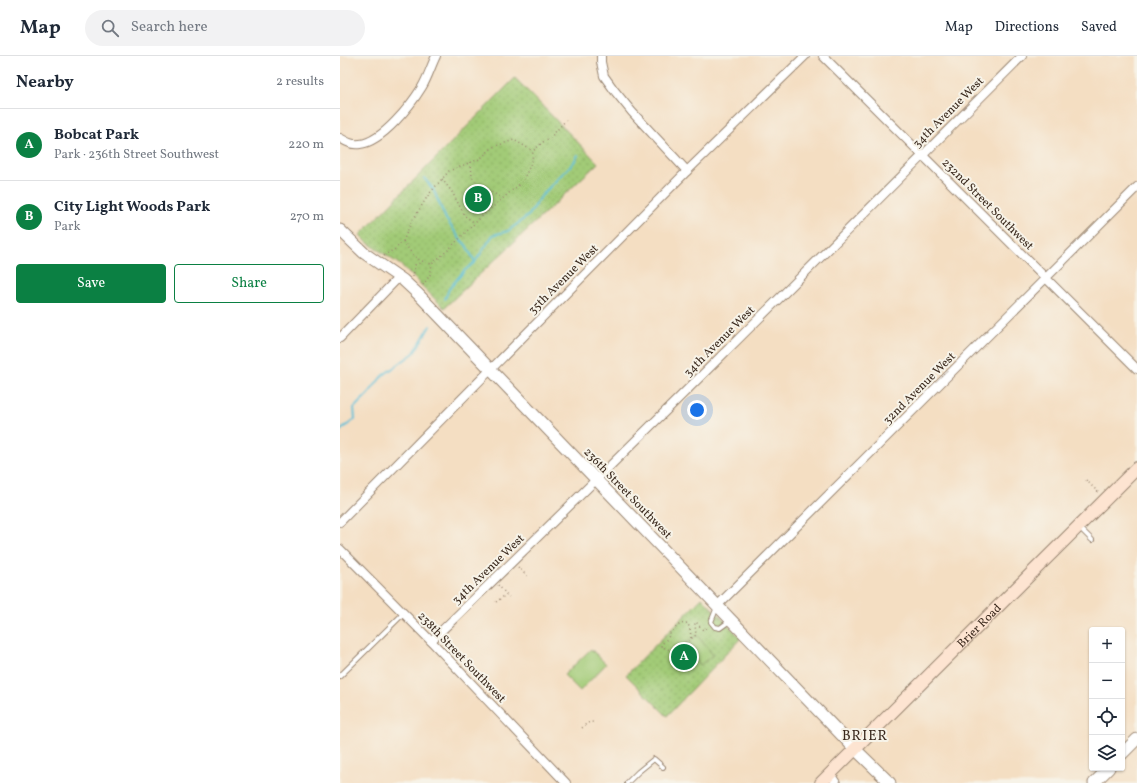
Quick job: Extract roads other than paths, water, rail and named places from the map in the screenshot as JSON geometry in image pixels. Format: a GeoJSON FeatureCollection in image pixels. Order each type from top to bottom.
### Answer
{"type":"FeatureCollection","features":[{"type":"Feature","properties":{"kind":"main road","name":"Brier Road"},"geometry":{"type":"LineString","coordinates":[[821,783],[833,778],[855,748],[1137,468]]}},
{"type":"Feature","properties":{"kind":"street"},"geometry":{"type":"LineString","coordinates":[[340,138],[349,144],[361,144],[372,140],[388,128],[406,110],[422,87],[436,56]]}},
{"type":"Feature","properties":{"kind":"street"},"geometry":{"type":"LineString","coordinates":[[601,56],[604,76],[614,90],[632,112],[687,171]]}},
{"type":"Feature","properties":{"kind":"street","name":"35th Avenue West"},"geometry":{"type":"LineString","coordinates":[[340,522],[687,171],[805,56]]}},
{"type":"Feature","properties":{"kind":"street","name":"232nd Street Southwest"},"geometry":{"type":"LineString","coordinates":[[823,56],[1045,279],[1137,369]]}},
{"type":"Feature","properties":{"kind":"street","name":"34th Avenue West"},"geometry":{"type":"LineString","coordinates":[[431,641],[561,515],[1022,56]]}},
{"type":"Feature","properties":{"kind":"street","name":"32nd Avenue West"},"geometry":{"type":"LineString","coordinates":[[718,605],[1137,187]]}},
{"type":"Feature","properties":{"kind":"street","name":"236th Street Southwest"},"geometry":{"type":"LineString","coordinates":[[340,230],[364,253],[401,279],[491,370],[890,783]]}},
{"type":"Feature","properties":{"kind":"street"},"geometry":{"type":"LineString","coordinates":[[340,338],[401,279]]}},
{"type":"Feature","properties":{"kind":"street","name":"238th Street Southwest"},"geometry":{"type":"LineString","coordinates":[[340,549],[431,641],[566,783]]}},
{"type":"Feature","properties":{"kind":"street"},"geometry":{"type":"LineString","coordinates":[[1125,751],[1137,739]]}},
{"type":"Feature","properties":{"kind":"street"},"geometry":{"type":"LineString","coordinates":[[1094,783],[1106,771]]}},
{"type":"Feature","properties":{"kind":"lane"},"geometry":{"type":"LineString","coordinates":[[1078,527],[1092,540]]}},
{"type":"Feature","properties":{"kind":"lane"},"geometry":{"type":"LineString","coordinates":[[718,605],[711,622],[715,627],[720,628],[731,620]]}},
{"type":"Feature","properties":{"kind":"lane"},"geometry":{"type":"LineString","coordinates":[[340,676],[403,614]]}},
{"type":"Feature","properties":{"kind":"lane"},"geometry":{"type":"LineString","coordinates":[[627,783],[654,759],[662,767]]}},
{"type":"Feature","properties":{"kind":"waterway"},"geometry":{"type":"LineString","coordinates":[[445,299],[449,289],[464,271],[475,262],[493,235],[508,231],[529,215],[542,195],[574,162],[578,155]]}},
{"type":"Feature","properties":{"kind":"waterway"},"geometry":{"type":"LineString","coordinates":[[424,178],[433,189],[446,219],[466,245],[475,262]]}},
{"type":"Feature","properties":{"kind":"waterway"},"geometry":{"type":"LineString","coordinates":[[340,431],[355,419],[354,408],[369,393],[382,376],[414,353],[430,326]]}},
{"type":"Feature","properties":{"kind":"place","name":"City Light Woods Park"},"geometry":{"type":"Point","coordinates":[478,199]}},
{"type":"Feature","properties":{"kind":"place","name":"Bobcat Park"},"geometry":{"type":"Point","coordinates":[684,657]}},
{"type":"Feature","properties":{"kind":"district","name":"BRIER"},"geometry":{"type":"Point","coordinates":[865,735]}}]}
